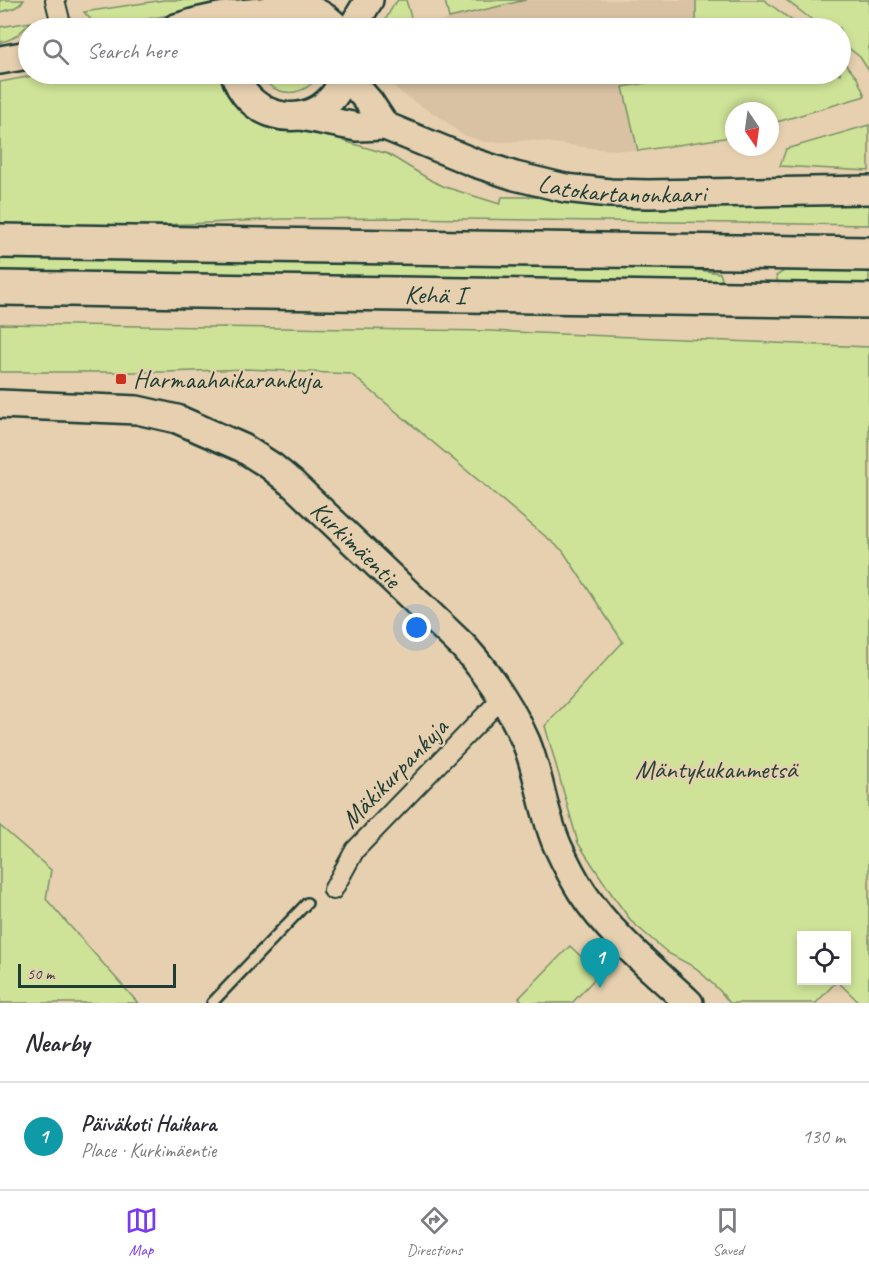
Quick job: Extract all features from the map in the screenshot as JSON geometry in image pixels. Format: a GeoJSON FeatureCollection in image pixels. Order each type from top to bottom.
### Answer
{"type":"FeatureCollection","features":[{"type":"Feature","properties":{"kind":"highway","name":"Kehä I"},"geometry":{"type":"LineString","coordinates":[[0,241],[863,253]]}},
{"type":"Feature","properties":{"kind":"highway","name":"Kehä I"},"geometry":{"type":"LineString","coordinates":[[0,288],[869,301]]}},
{"type":"Feature","properties":{"kind":"highway"},"geometry":{"type":"LineString","coordinates":[[755,299],[869,315]]}},
{"type":"Feature","properties":{"kind":"street"},"geometry":{"type":"LineString","coordinates":[[56,0],[60,18]]}},
{"type":"Feature","properties":{"kind":"street"},"geometry":{"type":"LineString","coordinates":[[358,18],[369,0]]}},
{"type":"Feature","properties":{"kind":"street"},"geometry":{"type":"LineString","coordinates":[[254,18],[278,4],[297,3],[312,3],[328,18]]}},
{"type":"Feature","properties":{"kind":"street"},"geometry":{"type":"LineString","coordinates":[[216,18],[226,16],[238,18]]}},
{"type":"Feature","properties":{"kind":"street"},"geometry":{"type":"LineString","coordinates":[[0,60],[18,57]]}},
{"type":"Feature","properties":{"kind":"street","name":"Latokartanonkaari"},"geometry":{"type":"LineString","coordinates":[[239,84],[247,97],[262,110],[281,116],[301,116],[357,126],[385,126],[475,164],[565,188],[648,194],[869,190]]}},
{"type":"Feature","properties":{"kind":"street"},"geometry":{"type":"LineString","coordinates":[[301,116],[311,113],[329,101],[342,84]]}},
{"type":"Feature","properties":{"kind":"street"},"geometry":{"type":"LineString","coordinates":[[354,84],[385,126]]}},
{"type":"Feature","properties":{"kind":"street","name":"Kurkimäentie"},"geometry":{"type":"LineString","coordinates":[[0,404],[137,410],[177,419],[243,448],[293,484],[464,647],[486,673],[526,742],[552,831],[581,891],[622,942],[689,1003]]}},
{"type":"Feature","properties":{"kind":"street","name":"Mäkikurpankuja"},"geometry":{"type":"LineString","coordinates":[[333,890],[355,850],[502,698]]}},
{"type":"Feature","properties":{"kind":"lane"},"geometry":{"type":"LineString","coordinates":[[212,1003],[307,903]]}},
{"type":"Feature","properties":{"kind":"shaded area"},"geometry":{"type":"Polygon","coordinates":[[[526,0],[732,0],[736,18],[450,18],[526,0]]]}},
{"type":"Feature","properties":{"kind":"shaded area"},"geometry":{"type":"Polygon","coordinates":[[[391,84],[746,84],[738,102],[725,102],[725,113],[635,135],[638,151],[599,149],[530,140],[485,142],[461,134],[443,119],[411,100],[391,84]]]}},
{"type":"Feature","properties":{"kind":"green space"},"geometry":{"type":"Polygon","coordinates":[[[0,0],[24,0],[14,8],[0,12],[0,0]]]}},
{"type":"Feature","properties":{"kind":"green space"},"geometry":{"type":"Polygon","coordinates":[[[164,0],[253,0],[153,18],[90,18],[84,12],[164,0]]]}},
{"type":"Feature","properties":{"kind":"green space"},"geometry":{"type":"Polygon","coordinates":[[[398,0],[406,0],[411,18],[386,18],[398,0]]]}},
{"type":"Feature","properties":{"kind":"green space"},"geometry":{"type":"Polygon","coordinates":[[[445,0],[526,0],[449,18],[445,0]]]}},
{"type":"Feature","properties":{"kind":"green space"},"geometry":{"type":"Polygon","coordinates":[[[696,0],[764,0],[788,18],[696,18],[696,0]]]}},
{"type":"Feature","properties":{"kind":"green space"},"geometry":{"type":"Polygon","coordinates":[[[786,0],[869,0],[869,71],[860,57],[851,50],[851,18],[810,18],[786,0]]]}},
{"type":"Feature","properties":{"kind":"green space"},"geometry":{"type":"Polygon","coordinates":[[[18,24],[18,33],[0,42],[0,27],[18,24]]]}},
{"type":"Feature","properties":{"kind":"green space"},"geometry":{"type":"Polygon","coordinates":[[[851,71],[865,96],[779,121],[779,102],[725,102],[725,138],[638,151],[623,87],[640,84],[851,84],[851,71]]]}},
{"type":"Feature","properties":{"kind":"green space"},"geometry":{"type":"Polygon","coordinates":[[[18,79],[18,84],[228,84],[239,104],[341,130],[343,141],[388,154],[445,187],[500,204],[502,197],[545,197],[597,204],[640,206],[869,204],[869,225],[398,218],[281,219],[97,227],[0,228],[0,82],[18,79]]]}},
{"type":"Feature","properties":{"kind":"green space"},"geometry":{"type":"Polygon","coordinates":[[[268,84],[311,84],[306,88],[290,92],[273,88],[268,84]]]}},
{"type":"Feature","properties":{"kind":"green space"},"geometry":{"type":"Polygon","coordinates":[[[869,125],[869,171],[780,166],[786,149],[869,125]]]}},
{"type":"Feature","properties":{"kind":"green space"},"geometry":{"type":"Polygon","coordinates":[[[0,257],[662,267],[720,273],[722,279],[717,284],[0,275],[0,257]]]}},
{"type":"Feature","properties":{"kind":"green space"},"geometry":{"type":"Polygon","coordinates":[[[869,270],[869,289],[779,285],[776,276],[784,271],[869,270]]]}},
{"type":"Feature","properties":{"kind":"green space","name":"Mäntykukanmetsä"},"geometry":{"type":"Polygon","coordinates":[[[0,324],[490,331],[869,347],[869,1003],[860,1003],[841,985],[851,985],[851,931],[797,931],[797,985],[833,985],[816,1003],[730,1003],[696,968],[668,953],[632,922],[613,896],[578,843],[545,726],[623,642],[563,551],[351,374],[247,369],[166,372],[0,372],[0,324]]]}},
{"type":"Feature","properties":{"kind":"green space"},"geometry":{"type":"Polygon","coordinates":[[[0,826],[51,870],[46,899],[138,1003],[0,1003],[0,826]]]}},
{"type":"Feature","properties":{"kind":"green space"},"geometry":{"type":"Polygon","coordinates":[[[570,946],[599,974],[572,1003],[524,1003],[519,998],[570,946]]]}},
{"type":"Feature","properties":{"kind":"place","name":"Harmaahaikarankuja"},"geometry":{"type":"Point","coordinates":[121,379]}},
{"type":"Feature","properties":{"kind":"place","name":"Päiväkoti Haikara"},"geometry":{"type":"Point","coordinates":[600,988]}}]}
